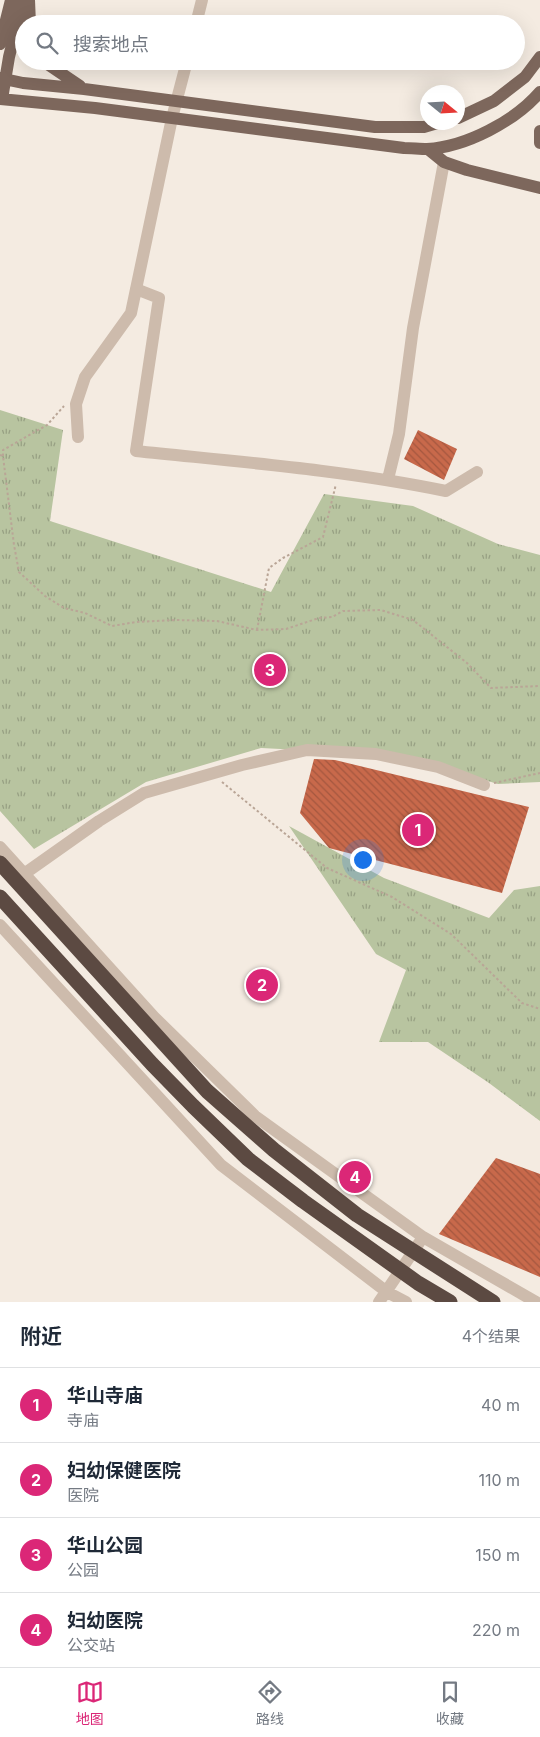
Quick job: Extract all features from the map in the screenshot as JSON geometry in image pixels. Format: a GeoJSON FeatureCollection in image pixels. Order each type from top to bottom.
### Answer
{"type":"FeatureCollection","features":[{"type":"Feature","properties":{"kind":"highway"},"geometry":{"type":"LineString","coordinates":[[0,863],[207,1091],[274,1150],[349,1209],[493,1302]]}},
{"type":"Feature","properties":{"kind":"highway"},"geometry":{"type":"LineString","coordinates":[[0,897],[152,1064],[248,1159],[303,1201],[450,1302]]}},
{"type":"Feature","properties":{"kind":"main road"},"geometry":{"type":"LineString","coordinates":[[20,15],[24,0]]}},
{"type":"Feature","properties":{"kind":"main road"},"geometry":{"type":"LineString","coordinates":[[29,0],[30,15]]}},
{"type":"Feature","properties":{"kind":"main road"},"geometry":{"type":"LineString","coordinates":[[0,20],[10,2]]}},
{"type":"Feature","properties":{"kind":"main road"},"geometry":{"type":"LineString","coordinates":[[0,44],[10,2]]}},
{"type":"Feature","properties":{"kind":"main road"},"geometry":{"type":"LineString","coordinates":[[15,34],[3,78],[1,99],[95,108],[404,148],[428,149],[473,139],[506,122],[540,92]]}},
{"type":"Feature","properties":{"kind":"main road"},"geometry":{"type":"LineString","coordinates":[[465,115],[494,101],[525,77],[540,57]]}},
{"type":"Feature","properties":{"kind":"main road"},"geometry":{"type":"LineString","coordinates":[[55,70],[84,89]]}},
{"type":"Feature","properties":{"kind":"main road"},"geometry":{"type":"LineString","coordinates":[[3,78],[23,83],[84,89],[375,127],[420,127]]}},
{"type":"Feature","properties":{"kind":"main road"},"geometry":{"type":"LineString","coordinates":[[540,131],[540,143]]}},
{"type":"Feature","properties":{"kind":"main road"},"geometry":{"type":"LineString","coordinates":[[428,149],[444,162],[467,170],[540,188]]}},
{"type":"Feature","properties":{"kind":"street"},"geometry":{"type":"LineString","coordinates":[[198,15],[202,0]]}},
{"type":"Feature","properties":{"kind":"street"},"geometry":{"type":"LineString","coordinates":[[78,437],[76,404],[85,377],[131,313],[172,118],[185,70]]}},
{"type":"Feature","properties":{"kind":"street"},"geometry":{"type":"LineString","coordinates":[[388,479],[399,434],[413,328],[444,162]]}},
{"type":"Feature","properties":{"kind":"street"},"geometry":{"type":"LineString","coordinates":[[136,289],[159,298],[136,451],[388,479],[446,491],[477,472]]}},
{"type":"Feature","properties":{"kind":"street"},"geometry":{"type":"LineString","coordinates":[[24,874],[99,821],[144,793],[307,750],[376,754],[438,767],[484,786]]}},
{"type":"Feature","properties":{"kind":"street"},"geometry":{"type":"LineString","coordinates":[[0,847],[154,1017],[255,1116],[423,1237],[536,1302]]}},
{"type":"Feature","properties":{"kind":"street"},"geometry":{"type":"LineString","coordinates":[[0,926],[221,1165],[383,1297],[406,1302]]}},
{"type":"Feature","properties":{"kind":"street"},"geometry":{"type":"LineString","coordinates":[[383,1297],[423,1237]]}},
{"type":"Feature","properties":{"kind":"path"},"geometry":{"type":"LineString","coordinates":[[67,403],[47,425],[3,450],[2,455],[19,572],[45,596],[64,608],[85,613],[112,626],[156,621],[217,621],[257,630],[286,629],[319,618],[332,617],[343,611],[381,610],[413,620],[466,663],[492,688],[540,686]]}},
{"type":"Feature","properties":{"kind":"path"},"geometry":{"type":"LineString","coordinates":[[257,630],[269,568],[291,553],[323,537],[339,473]]}},
{"type":"Feature","properties":{"kind":"path"},"geometry":{"type":"LineString","coordinates":[[484,786],[540,773]]}},
{"type":"Feature","properties":{"kind":"path"},"geometry":{"type":"LineString","coordinates":[[212,774],[327,868],[392,897],[451,934],[522,1003],[540,1009]]}},
{"type":"Feature","properties":{"kind":"green space"},"geometry":{"type":"Polygon","coordinates":[[[0,410],[63,430],[50,521],[271,592],[324,494],[413,506],[498,544],[540,555],[540,782],[498,784],[399,755],[261,748],[146,782],[34,849],[0,811],[0,410]]]}},
{"type":"Feature","properties":{"kind":"green space"},"geometry":{"type":"Polygon","coordinates":[[[289,826],[384,878],[489,918],[514,890],[540,886],[540,1121],[489,1083],[428,1042],[379,1042],[406,970],[376,954],[289,826]]]}},
{"type":"Feature","properties":{"kind":"building"},"geometry":{"type":"Polygon","coordinates":[[[418,430],[457,449],[444,480],[404,459],[418,430]]]}},
{"type":"Feature","properties":{"kind":"building"},"geometry":{"type":"Polygon","coordinates":[[[314,759],[335,760],[529,807],[502,893],[329,848],[300,813],[314,759]]]}},
{"type":"Feature","properties":{"kind":"building"},"geometry":{"type":"Polygon","coordinates":[[[496,1158],[540,1174],[540,1277],[439,1234],[496,1158]]]}},
{"type":"Feature","properties":{"kind":"place","name":"华山公园"},"geometry":{"type":"Point","coordinates":[270,670]}},
{"type":"Feature","properties":{"kind":"place","name":"华山寺庙"},"geometry":{"type":"Point","coordinates":[418,830]}},
{"type":"Feature","properties":{"kind":"place","name":"妇幼保健医院"},"geometry":{"type":"Point","coordinates":[262,985]}},
{"type":"Feature","properties":{"kind":"place","name":"妇幼医院"},"geometry":{"type":"Point","coordinates":[355,1177]}}]}
